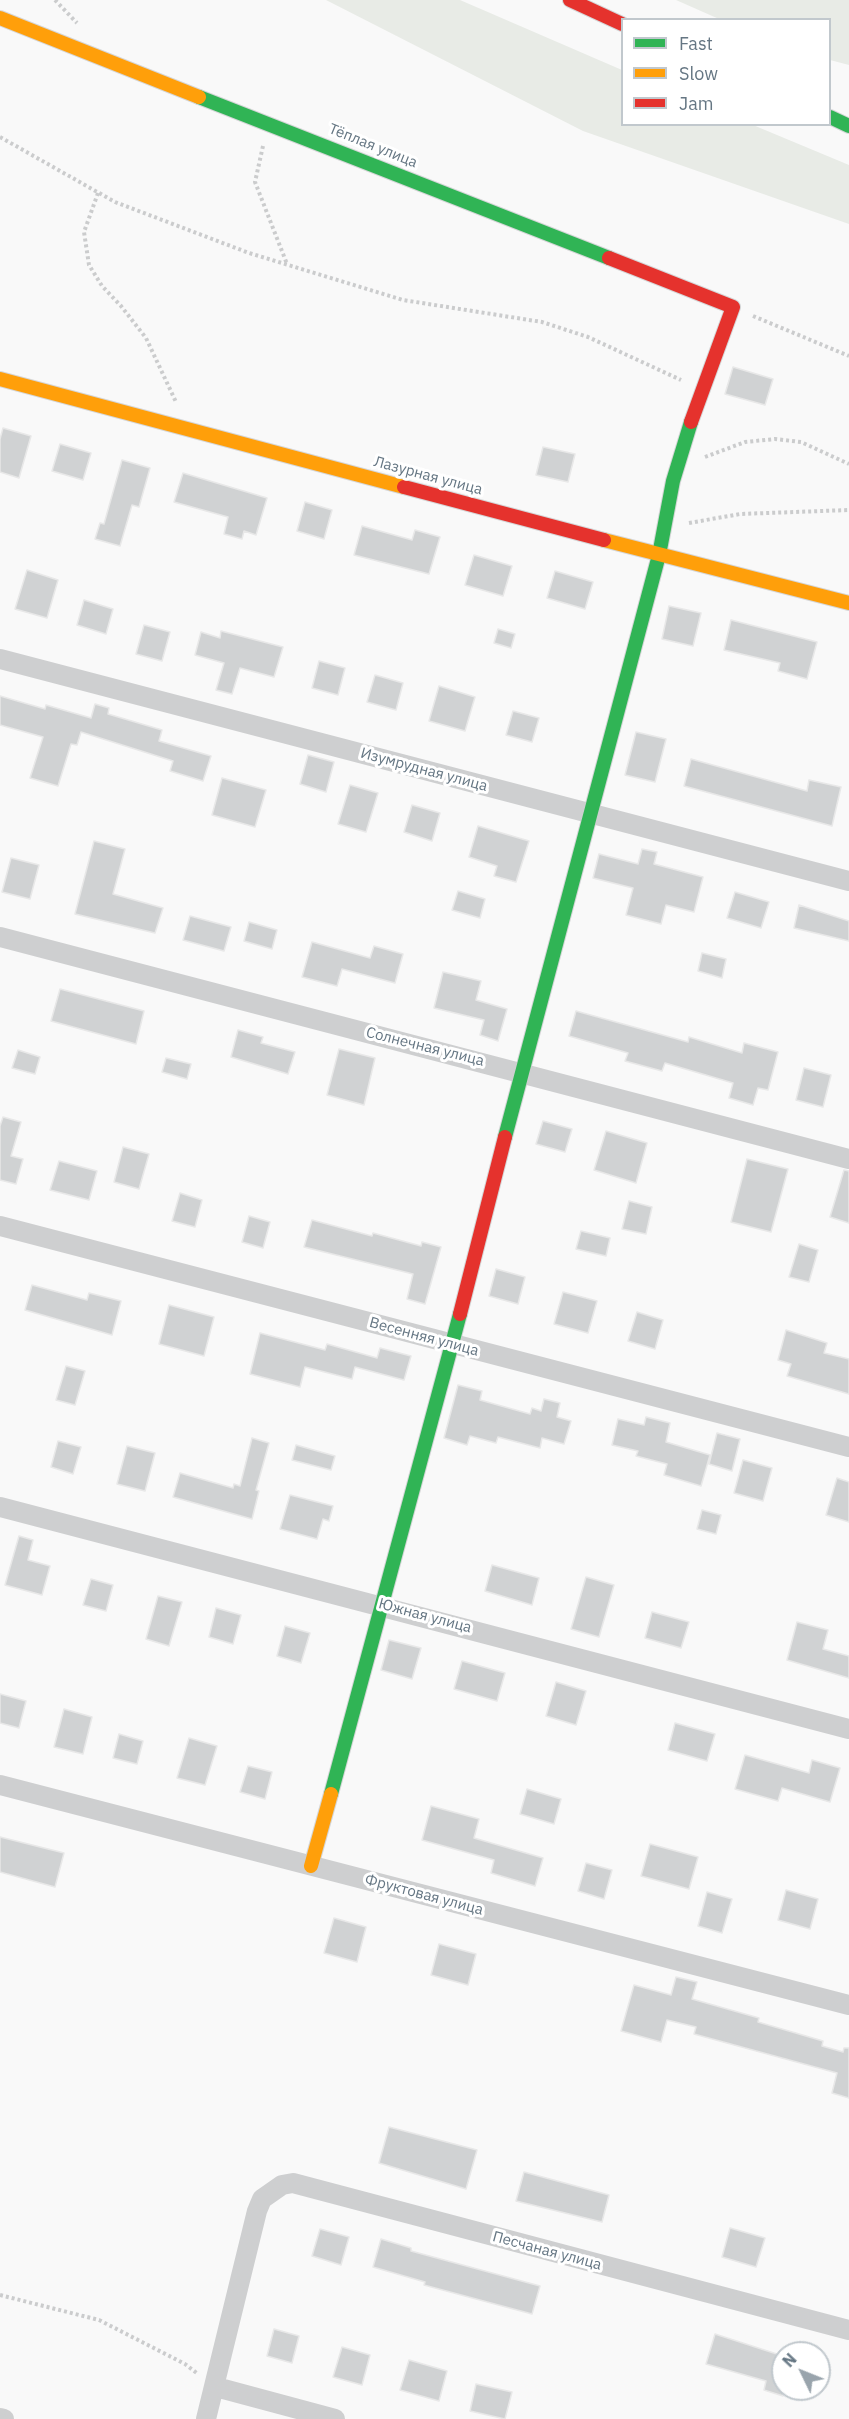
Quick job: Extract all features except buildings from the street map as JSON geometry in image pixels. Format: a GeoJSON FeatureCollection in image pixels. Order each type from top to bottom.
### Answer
{"type":"FeatureCollection","features":[{"type":"Feature","properties":{"kind":"street"},"geometry":{"type":"LineString","coordinates":[[570,0],[621,24]]}},
{"type":"Feature","properties":{"kind":"street","name":"Тёплая улица"},"geometry":{"type":"LineString","coordinates":[[0,18],[733,307]]}},
{"type":"Feature","properties":{"kind":"street"},"geometry":{"type":"LineString","coordinates":[[831,117],[849,126]]}},
{"type":"Feature","properties":{"kind":"street"},"geometry":{"type":"LineString","coordinates":[[311,1866],[452,1345],[521,1072],[659,555],[673,481],[701,389],[733,307]]}},
{"type":"Feature","properties":{"kind":"street","name":"Лазурная улица"},"geometry":{"type":"LineString","coordinates":[[0,379],[659,555],[849,603]]}},
{"type":"Feature","properties":{"kind":"street","name":"Изумрудная улица"},"geometry":{"type":"LineString","coordinates":[[0,659],[849,881]]}},
{"type":"Feature","properties":{"kind":"street","name":"Солнечная улица"},"geometry":{"type":"LineString","coordinates":[[0,937],[849,1159]]}},
{"type":"Feature","properties":{"kind":"street","name":"Весенняя улица"},"geometry":{"type":"LineString","coordinates":[[0,1226],[849,1447]]}},
{"type":"Feature","properties":{"kind":"street","name":"Южная улица"},"geometry":{"type":"LineString","coordinates":[[0,1507],[849,1729]]}},
{"type":"Feature","properties":{"kind":"street","name":"Фруктовая улица"},"geometry":{"type":"LineString","coordinates":[[0,1785],[849,2005]]}},
{"type":"Feature","properties":{"kind":"street","name":"Песчаная улица"},"geometry":{"type":"LineString","coordinates":[[216,2387],[256,2211],[270,2191],[293,2183],[849,2330]]}},
{"type":"Feature","properties":{"kind":"street"},"geometry":{"type":"LineString","coordinates":[[206,2419],[216,2387],[335,2419]]}},
{"type":"Feature","properties":{"kind":"street"},"geometry":{"type":"LineString","coordinates":[[0,2418],[4,2419]]}},
{"type":"Feature","properties":{"kind":"path"},"geometry":{"type":"LineString","coordinates":[[262,120],[262,153],[255,182],[287,265]]}},
{"type":"Feature","properties":{"kind":"path"},"geometry":{"type":"LineString","coordinates":[[0,137],[125,206],[287,265],[404,300],[542,322],[588,337],[701,389]]}},
{"type":"Feature","properties":{"kind":"path"},"geometry":{"type":"LineString","coordinates":[[98,193],[84,231],[89,264],[102,285],[146,338],[176,396],[178,426]]}},
{"type":"Feature","properties":{"kind":"path"},"geometry":{"type":"LineString","coordinates":[[733,307],[849,356]]}},
{"type":"Feature","properties":{"kind":"path"},"geometry":{"type":"LineString","coordinates":[[699,462],[708,455],[746,442],[775,439],[801,442],[849,464]]}},
{"type":"Feature","properties":{"kind":"path"},"geometry":{"type":"LineString","coordinates":[[664,530],[684,523],[740,514],[849,510]]}},
{"type":"Feature","properties":{"kind":"path"},"geometry":{"type":"LineString","coordinates":[[0,2295],[99,2320],[185,2364],[216,2387]]}},
{"type":"Feature","properties":{"kind":"shaded area"},"geometry":{"type":"Polygon","coordinates":[[[326,0],[460,0],[621,70],[621,126],[755,126],[849,165],[849,224],[583,131],[326,0]]]}},
{"type":"Feature","properties":{"kind":"shaded area"},"geometry":{"type":"Polygon","coordinates":[[[676,0],[849,0],[849,65],[831,60],[831,18],[717,18],[676,0]]]}},
{"type":"Feature","properties":{"kind":"traffic: fast"},"geometry":{"type":"LineString","coordinates":[[199,97],[609,258]]}},
{"type":"Feature","properties":{"kind":"traffic: fast"},"geometry":{"type":"LineString","coordinates":[[831,117],[849,126]]}},
{"type":"Feature","properties":{"kind":"traffic: fast"},"geometry":{"type":"LineString","coordinates":[[505,1137],[659,555],[673,481],[691,422]]}},
{"type":"Feature","properties":{"kind":"traffic: fast"},"geometry":{"type":"LineString","coordinates":[[331,1794],[460,1314]]}},
{"type":"Feature","properties":{"kind":"traffic: slow"},"geometry":{"type":"LineString","coordinates":[[0,18],[199,97]]}},
{"type":"Feature","properties":{"kind":"traffic: slow"},"geometry":{"type":"LineString","coordinates":[[0,379],[404,487]]}},
{"type":"Feature","properties":{"kind":"traffic: slow"},"geometry":{"type":"LineString","coordinates":[[604,540],[849,603]]}},
{"type":"Feature","properties":{"kind":"traffic: slow"},"geometry":{"type":"LineString","coordinates":[[311,1866],[331,1794]]}},
{"type":"Feature","properties":{"kind":"traffic: jam"},"geometry":{"type":"LineString","coordinates":[[570,0],[621,24]]}},
{"type":"Feature","properties":{"kind":"traffic: jam"},"geometry":{"type":"LineString","coordinates":[[609,258],[733,307],[691,422]]}},
{"type":"Feature","properties":{"kind":"traffic: jam"},"geometry":{"type":"LineString","coordinates":[[404,487],[604,540]]}},
{"type":"Feature","properties":{"kind":"traffic: jam"},"geometry":{"type":"LineString","coordinates":[[460,1314],[505,1137]]}}]}
